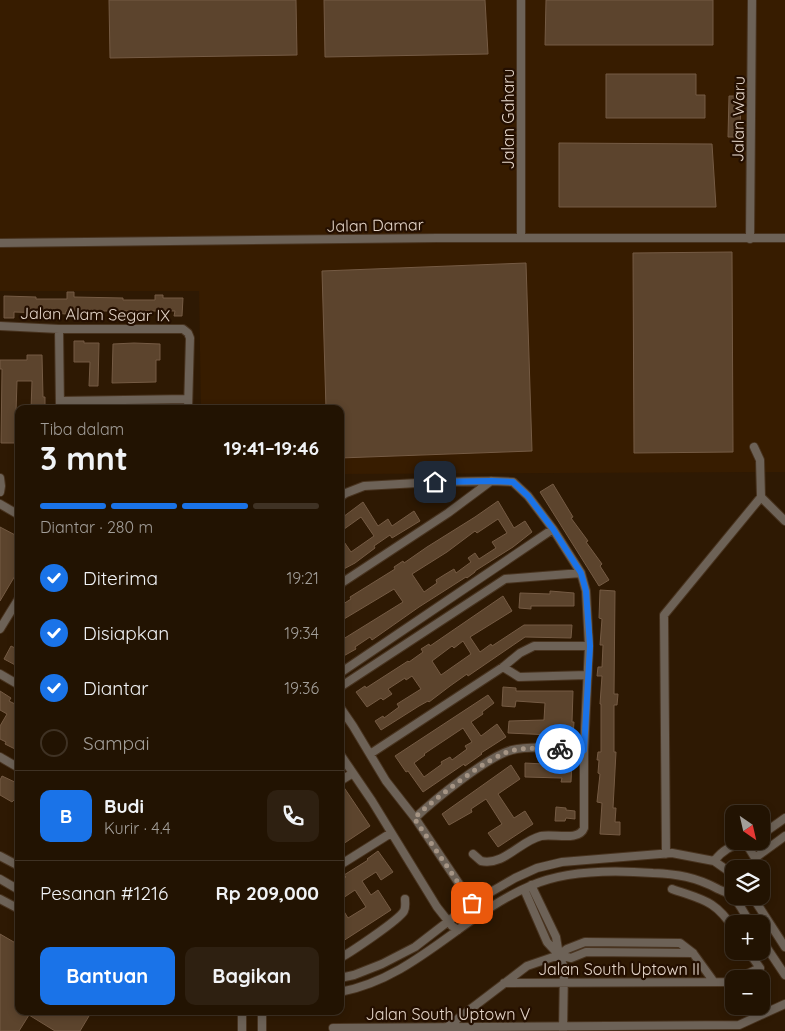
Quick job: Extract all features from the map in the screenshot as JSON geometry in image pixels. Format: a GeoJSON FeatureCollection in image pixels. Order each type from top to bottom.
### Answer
{"type":"FeatureCollection","features":[{"type":"Feature","properties":{"kind":"street","name":"Jalan Gaharu"},"geometry":{"type":"LineString","coordinates":[[521,238],[522,0]]}},
{"type":"Feature","properties":{"kind":"street","name":"Jalan Waru"},"geometry":{"type":"LineString","coordinates":[[750,239],[752,0]]}},
{"type":"Feature","properties":{"kind":"street","name":"Jalan Damar"},"geometry":{"type":"LineString","coordinates":[[0,243],[521,238],[785,238]]}},
{"type":"Feature","properties":{"kind":"street","name":"Jalan Alam Segar IX"},"geometry":{"type":"LineString","coordinates":[[0,326],[59,329],[183,329],[190,338],[188,400]]}},
{"type":"Feature","properties":{"kind":"street"},"geometry":{"type":"LineString","coordinates":[[59,329],[60,405],[188,400],[188,405]]}},
{"type":"Feature","properties":{"kind":"street"},"geometry":{"type":"LineString","coordinates":[[666,854],[664,614],[761,498],[760,460],[754,447]]}},
{"type":"Feature","properties":{"kind":"street"},"geometry":{"type":"LineString","coordinates":[[0,478],[2,486],[0,492]]}},
{"type":"Feature","properties":{"kind":"street"},"geometry":{"type":"LineString","coordinates":[[344,495],[364,486],[492,481],[513,482],[553,529],[581,573],[586,591],[590,646],[584,750],[583,832],[572,836],[538,837],[495,861],[481,861],[474,854]]}},
{"type":"Feature","properties":{"kind":"street"},"geometry":{"type":"LineString","coordinates":[[344,581],[448,513],[492,481]]}},
{"type":"Feature","properties":{"kind":"street"},"geometry":{"type":"LineString","coordinates":[[761,498],[785,521]]}},
{"type":"Feature","properties":{"kind":"street"},"geometry":{"type":"LineString","coordinates":[[0,504],[15,513]]}},
{"type":"Feature","properties":{"kind":"street"},"geometry":{"type":"LineString","coordinates":[[344,670],[500,563],[553,529]]}},
{"type":"Feature","properties":{"kind":"street"},"geometry":{"type":"LineString","coordinates":[[500,563],[505,579]]}},
{"type":"Feature","properties":{"kind":"street"},"geometry":{"type":"LineString","coordinates":[[344,684],[505,579],[581,573]]}},
{"type":"Feature","properties":{"kind":"street"},"geometry":{"type":"LineString","coordinates":[[0,629],[15,605]]}},
{"type":"Feature","properties":{"kind":"street"},"geometry":{"type":"LineString","coordinates":[[370,754],[503,668],[520,653],[534,646],[590,646]]}},
{"type":"Feature","properties":{"kind":"street"},"geometry":{"type":"LineString","coordinates":[[503,668],[519,677],[587,675]]}},
{"type":"Feature","properties":{"kind":"street"},"geometry":{"type":"LineString","coordinates":[[0,674],[15,683]]}},
{"type":"Feature","properties":{"kind":"street"},"geometry":{"type":"LineString","coordinates":[[344,713],[386,781],[414,818],[480,915]]}},
{"type":"Feature","properties":{"kind":"street"},"geometry":{"type":"LineString","coordinates":[[414,818],[448,790],[505,752],[523,748],[584,750]]}},
{"type":"Feature","properties":{"kind":"street"},"geometry":{"type":"LineString","coordinates":[[0,757],[15,766]]}},
{"type":"Feature","properties":{"kind":"street"},"geometry":{"type":"LineString","coordinates":[[344,762],[353,773],[437,907],[458,930]]}},
{"type":"Feature","properties":{"kind":"street"},"geometry":{"type":"LineString","coordinates":[[344,778],[353,773]]}},
{"type":"Feature","properties":{"kind":"street"},"geometry":{"type":"LineString","coordinates":[[770,829],[785,818]]}},
{"type":"Feature","properties":{"kind":"street"},"geometry":{"type":"LineString","coordinates":[[344,862],[391,833]]}},
{"type":"Feature","properties":{"kind":"street"},"geometry":{"type":"LineString","coordinates":[[752,850],[755,858],[785,836]]}},
{"type":"Feature","properties":{"kind":"street"},"geometry":{"type":"LineString","coordinates":[[714,861],[726,850]]}},
{"type":"Feature","properties":{"kind":"street"},"geometry":{"type":"LineString","coordinates":[[344,977],[382,964],[415,947],[472,903],[515,878],[546,866],[562,862],[672,853],[714,861],[725,869]]}},
{"type":"Feature","properties":{"kind":"street"},"geometry":{"type":"LineString","coordinates":[[0,856],[15,864]]}},
{"type":"Feature","properties":{"kind":"street"},"geometry":{"type":"LineString","coordinates":[[344,991],[361,988],[390,975],[423,956],[480,915],[527,887],[556,876],[584,873],[645,872],[674,874],[702,880],[732,896],[745,915]]}},
{"type":"Feature","properties":{"kind":"street"},"geometry":{"type":"LineString","coordinates":[[0,879],[15,888]]}},
{"type":"Feature","properties":{"kind":"street"},"geometry":{"type":"LineString","coordinates":[[527,887],[548,942],[559,955],[564,968],[563,1029]]}},
{"type":"Feature","properties":{"kind":"street"},"geometry":{"type":"LineString","coordinates":[[672,889],[712,904],[725,916]]}},
{"type":"Feature","properties":{"kind":"street"},"geometry":{"type":"LineString","coordinates":[[0,899],[15,907]]}},
{"type":"Feature","properties":{"kind":"street"},"geometry":{"type":"LineString","coordinates":[[344,955],[404,912],[404,899]]}},
{"type":"Feature","properties":{"kind":"street"},"geometry":{"type":"LineString","coordinates":[[758,905],[785,947]]}},
{"type":"Feature","properties":{"kind":"street"},"geometry":{"type":"LineString","coordinates":[[447,1027],[527,966],[559,955],[567,948],[585,942],[680,943],[693,952],[714,982]]}},
{"type":"Feature","properties":{"kind":"street"},"geometry":{"type":"LineString","coordinates":[[770,952],[785,975]]}},
{"type":"Feature","properties":{"kind":"street","name":"Jalan South Uptown II"},"geometry":{"type":"LineString","coordinates":[[754,960],[760,968],[755,970]]}},
{"type":"Feature","properties":{"kind":"street","name":"Jalan South Uptown II"},"geometry":{"type":"LineString","coordinates":[[504,983],[725,982]]}},
{"type":"Feature","properties":{"kind":"street","name":"Jalan South Uptown V"},"geometry":{"type":"LineString","coordinates":[[333,1028],[563,1029],[739,1025],[785,1004]]}},
{"type":"Feature","properties":{"kind":"street"},"geometry":{"type":"LineString","coordinates":[[242,1015],[242,1031]]}},
{"type":"Feature","properties":{"kind":"street"},"geometry":{"type":"LineString","coordinates":[[262,1015],[262,1031]]}},
{"type":"Feature","properties":{"kind":"shaded area"},"geometry":{"type":"Polygon","coordinates":[[[0,0],[785,0],[785,472],[344,474],[344,405],[201,405],[199,291],[0,291],[0,0]]]}},
{"type":"Feature","properties":{"kind":"building"},"geometry":{"type":"Polygon","coordinates":[[[109,0],[296,0],[297,55],[110,58],[109,0]]]}},
{"type":"Feature","properties":{"kind":"building"},"geometry":{"type":"Polygon","coordinates":[[[324,0],[485,0],[488,54],[325,57],[324,0]]]}},
{"type":"Feature","properties":{"kind":"building"},"geometry":{"type":"Polygon","coordinates":[[[546,0],[713,0],[713,45],[545,45],[546,0]]]}},
{"type":"Feature","properties":{"kind":"building"},"geometry":{"type":"Polygon","coordinates":[[[606,74],[696,74],[696,95],[705,95],[705,118],[606,118],[606,74]]]}},
{"type":"Feature","properties":{"kind":"building"},"geometry":{"type":"Polygon","coordinates":[[[729,96],[741,96],[740,137],[728,137],[729,96]]]}},
{"type":"Feature","properties":{"kind":"building"},"geometry":{"type":"Polygon","coordinates":[[[559,143],[712,144],[716,207],[559,207],[559,143]]]}},
{"type":"Feature","properties":{"kind":"building"},"geometry":{"type":"Polygon","coordinates":[[[732,252],[733,452],[634,453],[633,253],[732,252]]]}},
{"type":"Feature","properties":{"kind":"building"},"geometry":{"type":"Polygon","coordinates":[[[526,263],[532,451],[344,458],[344,405],[326,405],[322,271],[526,263]]]}},
{"type":"Feature","properties":{"kind":"building"},"geometry":{"type":"Polygon","coordinates":[[[67,292],[74,292],[74,297],[123,298],[123,300],[155,300],[155,295],[163,295],[163,298],[183,298],[182,316],[174,316],[175,311],[66,311],[66,314],[54,313],[54,320],[46,320],[46,313],[14,312],[14,318],[4,318],[4,296],[67,299],[67,292]]]}},
{"type":"Feature","properties":{"kind":"building"},"geometry":{"type":"Polygon","coordinates":[[[74,341],[99,343],[98,386],[89,386],[90,362],[74,362],[74,341]]]}},
{"type":"Feature","properties":{"kind":"building"},"geometry":{"type":"Polygon","coordinates":[[[113,344],[160,344],[160,360],[156,360],[156,382],[112,383],[113,344]]]}},
{"type":"Feature","properties":{"kind":"building"},"geometry":{"type":"Polygon","coordinates":[[[27,355],[42,355],[43,397],[45,397],[45,405],[31,405],[32,381],[17,381],[15,443],[1,443],[2,369],[0,369],[0,360],[27,360],[27,355]]]}},
{"type":"Feature","properties":{"kind":"building"},"geometry":{"type":"Polygon","coordinates":[[[553,484],[573,517],[571,518],[602,564],[600,566],[609,580],[599,586],[540,492],[553,484]]]}},
{"type":"Feature","properties":{"kind":"building"},"geometry":{"type":"Polygon","coordinates":[[[498,501],[514,528],[525,521],[532,532],[467,578],[419,607],[372,640],[370,637],[355,647],[356,649],[344,656],[344,639],[403,602],[394,589],[344,619],[344,603],[351,599],[350,597],[395,569],[394,567],[403,561],[404,563],[498,501]],[[498,519],[477,533],[475,531],[447,552],[412,574],[424,592],[437,583],[436,580],[454,569],[456,573],[471,562],[468,558],[475,553],[479,559],[496,548],[492,542],[507,533],[498,519]]]}},
{"type":"Feature","properties":{"kind":"building"},"geometry":{"type":"Polygon","coordinates":[[[363,502],[378,526],[388,519],[392,526],[414,511],[420,521],[392,538],[390,535],[355,563],[344,569],[344,542],[351,552],[374,536],[361,517],[344,529],[344,516],[363,502]]]}},
{"type":"Feature","properties":{"kind":"building"},"geometry":{"type":"Polygon","coordinates":[[[0,527],[15,535],[15,576],[0,601],[0,527]]]}},
{"type":"Feature","properties":{"kind":"building"},"geometry":{"type":"Polygon","coordinates":[[[600,590],[615,591],[614,694],[618,694],[617,705],[614,705],[614,752],[616,752],[613,808],[616,808],[615,822],[620,822],[620,835],[600,834],[602,803],[597,802],[600,774],[598,773],[599,760],[597,760],[598,752],[601,752],[600,704],[602,676],[597,676],[598,667],[602,667],[603,645],[600,645],[602,619],[599,618],[600,590]]]}},
{"type":"Feature","properties":{"kind":"building"},"geometry":{"type":"Polygon","coordinates":[[[550,591],[574,593],[574,606],[531,606],[531,609],[519,608],[520,593],[550,594],[550,591]]]}},
{"type":"Feature","properties":{"kind":"building"},"geometry":{"type":"Polygon","coordinates":[[[503,596],[512,611],[470,637],[480,652],[524,625],[572,625],[571,638],[525,637],[468,676],[467,674],[429,702],[419,706],[381,730],[375,721],[383,716],[384,718],[399,707],[397,704],[421,689],[412,676],[406,680],[405,678],[388,689],[392,694],[383,700],[381,698],[367,707],[356,692],[409,662],[423,652],[421,649],[429,644],[430,646],[503,596]],[[463,641],[454,648],[452,646],[432,661],[441,675],[471,654],[463,641]]]}},
{"type":"Feature","properties":{"kind":"building"},"geometry":{"type":"Polygon","coordinates":[[[11,646],[15,648],[15,665],[4,659],[11,646]]]}},
{"type":"Feature","properties":{"kind":"building"},"geometry":{"type":"Polygon","coordinates":[[[503,687],[516,688],[516,691],[573,691],[573,736],[508,733],[509,721],[544,720],[545,703],[516,701],[515,707],[502,706],[503,687]]]}},
{"type":"Feature","properties":{"kind":"building"},"geometry":{"type":"Polygon","coordinates":[[[0,691],[11,698],[9,701],[15,704],[15,749],[0,739],[0,726],[7,714],[0,710],[0,691]]]}},
{"type":"Feature","properties":{"kind":"building"},"geometry":{"type":"Polygon","coordinates":[[[488,695],[494,703],[471,722],[481,736],[497,724],[506,737],[465,766],[464,764],[423,792],[395,756],[488,695]],[[463,728],[424,754],[414,763],[424,777],[442,764],[441,762],[450,757],[452,760],[467,749],[465,746],[472,742],[463,728]]]}},
{"type":"Feature","properties":{"kind":"building"},"geometry":{"type":"Polygon","coordinates":[[[562,761],[572,761],[571,782],[561,782],[562,778],[525,777],[525,763],[562,765],[562,761]]]}},
{"type":"Feature","properties":{"kind":"building"},"geometry":{"type":"Polygon","coordinates":[[[511,765],[520,779],[498,794],[514,818],[525,811],[533,824],[498,847],[488,833],[502,824],[486,799],[471,809],[472,812],[449,825],[442,814],[511,765]]]}},
{"type":"Feature","properties":{"kind":"building"},"geometry":{"type":"Polygon","coordinates":[[[2,776],[15,782],[15,800],[12,802],[0,795],[0,780],[2,776]]]}},
{"type":"Feature","properties":{"kind":"building"},"geometry":{"type":"Polygon","coordinates":[[[344,787],[370,826],[344,843],[344,787]]]}},
{"type":"Feature","properties":{"kind":"building"},"geometry":{"type":"Polygon","coordinates":[[[556,807],[575,811],[575,819],[566,818],[565,821],[555,821],[556,807]]]}},
{"type":"Feature","properties":{"kind":"building"},"geometry":{"type":"Polygon","coordinates":[[[378,851],[393,872],[381,880],[376,872],[362,881],[371,895],[378,890],[391,910],[344,940],[344,912],[348,918],[366,907],[355,890],[344,897],[344,878],[346,877],[344,875],[378,851]]]}},
{"type":"Feature","properties":{"kind":"building"},"geometry":{"type":"Polygon","coordinates":[[[0,934],[15,943],[15,1015],[29,1015],[19,1031],[0,1031],[0,934]]]}},
{"type":"Feature","properties":{"kind":"building"},"geometry":{"type":"Polygon","coordinates":[[[29,1015],[90,1015],[80,1031],[55,1031],[29,1015]]]}},
{"type":"Feature","properties":{"kind":"way so far"},"geometry":{"type":"LineString","coordinates":[[472,903],[414,818],[448,790],[505,752],[523,748],[560,749]]}},
{"type":"Feature","properties":{"kind":"route"},"geometry":{"type":"LineString","coordinates":[[435,482],[513,482],[528,496],[553,529],[581,573],[586,591],[590,646],[584,750],[560,749]]}}]}
